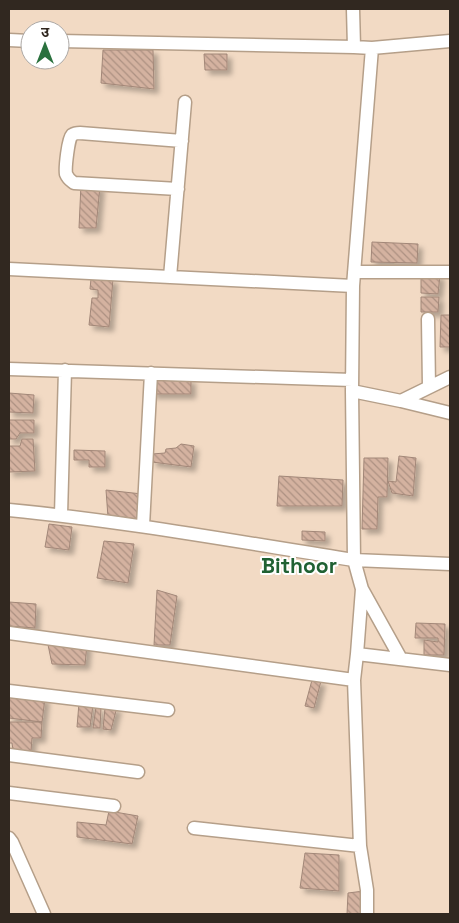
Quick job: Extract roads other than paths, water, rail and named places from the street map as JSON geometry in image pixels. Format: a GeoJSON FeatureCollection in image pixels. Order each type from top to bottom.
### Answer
{"type":"FeatureCollection","features":[{"type":"Feature","properties":{"kind":"street"},"geometry":{"type":"LineString","coordinates":[[353,9],[354,46]]}},
{"type":"Feature","properties":{"kind":"street"},"geometry":{"type":"LineString","coordinates":[[70,41],[354,46],[372,48],[450,41]]}},
{"type":"Feature","properties":{"kind":"street"},"geometry":{"type":"LineString","coordinates":[[372,48],[353,286],[354,560],[362,589],[401,659]]}},
{"type":"Feature","properties":{"kind":"street"},"geometry":{"type":"LineString","coordinates":[[170,277],[185,102]]}},
{"type":"Feature","properties":{"kind":"street"},"geometry":{"type":"LineString","coordinates":[[178,189],[74,183],[69,180],[66,169],[69,141],[74,133],[182,141]]}},
{"type":"Feature","properties":{"kind":"street"},"geometry":{"type":"LineString","coordinates":[[9,270],[353,286]]}},
{"type":"Feature","properties":{"kind":"street"},"geometry":{"type":"LineString","coordinates":[[354,272],[450,272]]}},
{"type":"Feature","properties":{"kind":"street"},"geometry":{"type":"LineString","coordinates":[[428,319],[429,387]]}},
{"type":"Feature","properties":{"kind":"street"},"geometry":{"type":"LineString","coordinates":[[9,369],[151,373],[352,385],[401,401],[450,413]]}},
{"type":"Feature","properties":{"kind":"street"},"geometry":{"type":"LineString","coordinates":[[61,515],[65,370]]}},
{"type":"Feature","properties":{"kind":"street"},"geometry":{"type":"LineString","coordinates":[[143,526],[151,373]]}},
{"type":"Feature","properties":{"kind":"street"},"geometry":{"type":"LineString","coordinates":[[401,401],[450,377]]}},
{"type":"Feature","properties":{"kind":"street"},"geometry":{"type":"LineString","coordinates":[[9,510],[143,526],[354,560],[450,564]]}},
{"type":"Feature","properties":{"kind":"street"},"geometry":{"type":"LineString","coordinates":[[362,589],[354,680],[360,846],[365,872],[368,914]]}},
{"type":"Feature","properties":{"kind":"street"},"geometry":{"type":"LineString","coordinates":[[9,632],[354,680]]}},
{"type":"Feature","properties":{"kind":"street"},"geometry":{"type":"LineString","coordinates":[[357,654],[450,665]]}},
{"type":"Feature","properties":{"kind":"street"},"geometry":{"type":"LineString","coordinates":[[9,691],[168,710]]}},
{"type":"Feature","properties":{"kind":"street"},"geometry":{"type":"LineString","coordinates":[[9,755],[138,772]]}},
{"type":"Feature","properties":{"kind":"street"},"geometry":{"type":"LineString","coordinates":[[9,792],[114,806]]}},
{"type":"Feature","properties":{"kind":"street"},"geometry":{"type":"LineString","coordinates":[[194,828],[360,846]]}},
{"type":"Feature","properties":{"kind":"street"},"geometry":{"type":"LineString","coordinates":[[9,838],[44,914]]}},
{"type":"Feature","properties":{"kind":"district","name":"Bithoor"},"geometry":{"type":"Point","coordinates":[299,566]}}]}
